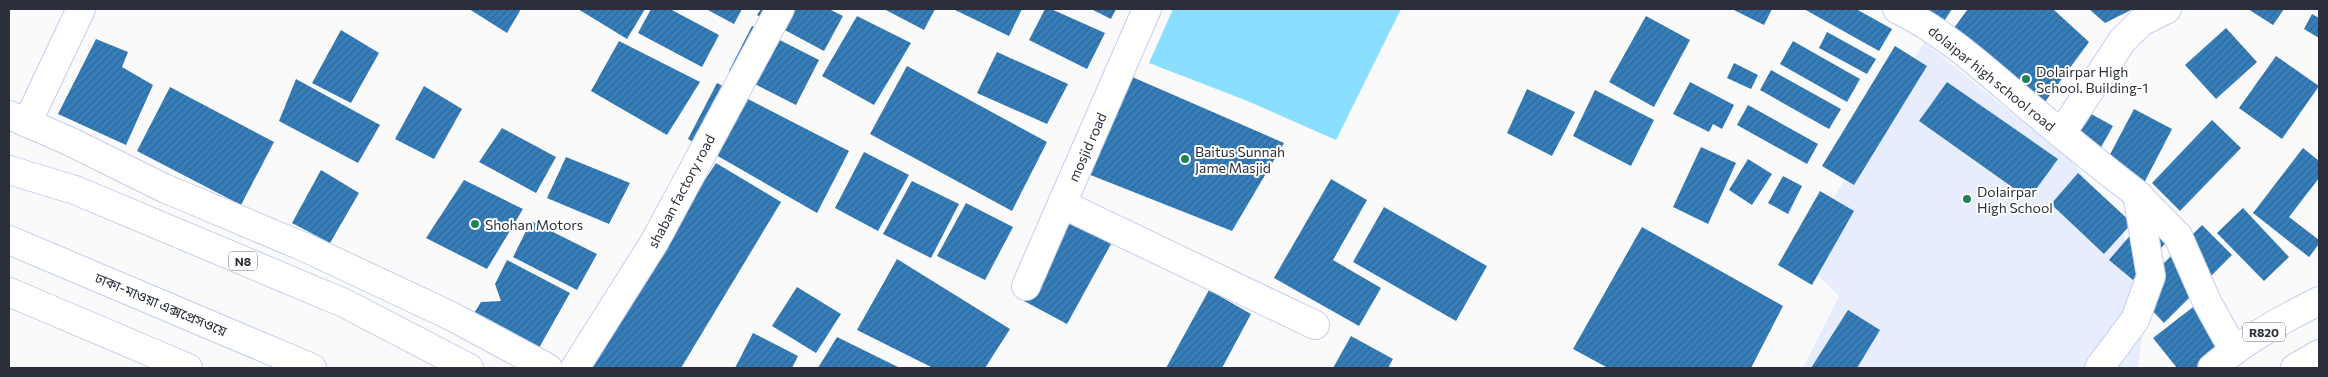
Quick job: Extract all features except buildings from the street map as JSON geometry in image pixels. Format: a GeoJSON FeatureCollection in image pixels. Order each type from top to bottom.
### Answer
{"type":"FeatureCollection","features":[{"type":"Feature","properties":{"kind":"main road"},"geometry":{"type":"LineString","coordinates":[[81,9],[18,119],[69,141],[164,188],[304,247],[451,316],[548,368]]}},
{"type":"Feature","properties":{"kind":"main road","name":"shaban factory road"},"geometry":{"type":"LineString","coordinates":[[575,368],[655,242],[780,9]]}},
{"type":"Feature","properties":{"kind":"main road","name":"mosjid road"},"geometry":{"type":"LineString","coordinates":[[1026,286],[1148,9]]}},
{"type":"Feature","properties":{"kind":"main road","name":"dolaipar high school road"},"geometry":{"type":"LineString","coordinates":[[1897,9],[1918,19],[1944,36],[2061,134],[2137,194],[2178,236],[2206,302],[2234,351]]}},
{"type":"Feature","properties":{"kind":"main road"},"geometry":{"type":"LineString","coordinates":[[2061,134],[2122,41],[2141,22],[2167,9]]}},
{"type":"Feature","properties":{"kind":"main road","name":"N8"},"geometry":{"type":"LineString","coordinates":[[9,170],[75,190],[344,303],[469,368]]}},
{"type":"Feature","properties":{"kind":"main road"},"geometry":{"type":"LineString","coordinates":[[2099,368],[2135,320],[2151,276],[2137,194]]}},
{"type":"Feature","properties":{"kind":"main road"},"geometry":{"type":"LineString","coordinates":[[1062,204],[1315,325]]}},
{"type":"Feature","properties":{"kind":"main road","name":"ঢাকা-মাওয়া এক্সপ্রেসওয়ে"},"geometry":{"type":"LineString","coordinates":[[9,240],[312,368]]}},
{"type":"Feature","properties":{"kind":"main road"},"geometry":{"type":"LineString","coordinates":[[9,292],[188,368]]}},
{"type":"Feature","properties":{"kind":"main road","name":"R820"},"geometry":{"type":"LineString","coordinates":[[2212,368],[2234,351],[2289,316],[2319,301]]}},
{"type":"Feature","properties":{"kind":"main road"},"geometry":{"type":"LineString","coordinates":[[2295,368],[2319,354]]}},
{"type":"Feature","properties":{"kind":"shaded area","name":"Dolairpar High School"},"geometry":{"type":"Polygon","coordinates":[[[1924,42],[2074,163],[2124,234],[2142,337],[2138,368],[1803,368],[1839,296],[1800,257],[1924,42]]]}},
{"type":"Feature","properties":{"kind":"water"},"geometry":{"type":"Polygon","coordinates":[[[1173,9],[1401,9],[1336,140],[1245,100],[1149,63],[1173,9]]]}},
{"type":"Feature","properties":{"kind":"place","name":"Dolairpar High School. Building-1"},"geometry":{"type":"Point","coordinates":[2026,79]}},
{"type":"Feature","properties":{"kind":"place","name":"Baitus Sunnah Jame Masjid"},"geometry":{"type":"Point","coordinates":[1185,159]}},
{"type":"Feature","properties":{"kind":"place","name":"Dolairpar High School"},"geometry":{"type":"Point","coordinates":[1967,199]}},
{"type":"Feature","properties":{"kind":"place","name":"Shohan Motors"},"geometry":{"type":"Point","coordinates":[475,224]}}]}
